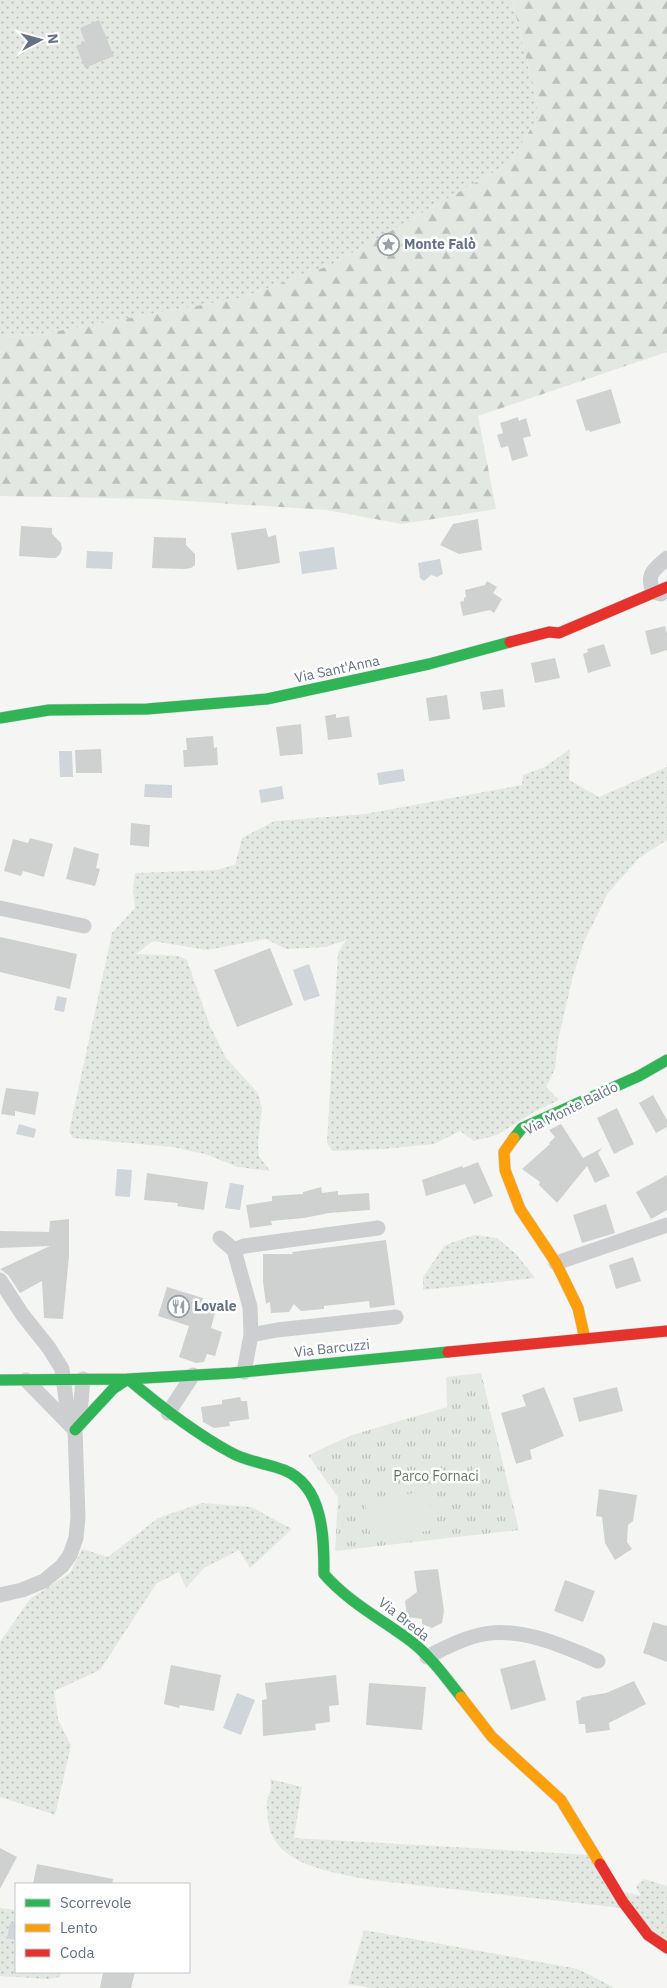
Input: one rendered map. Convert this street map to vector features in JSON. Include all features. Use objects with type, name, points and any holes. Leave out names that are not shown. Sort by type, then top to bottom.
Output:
[{"type":"street","points":[[662,592],[648,581],[651,573],[667,558]]},
{"type":"street","name":"Via Sant'Anna","points":[[0,718],[49,710],[147,709],[267,699],[429,664],[549,632],[559,633],[662,592]]},
{"type":"street","points":[[0,908],[84,926]]},
{"type":"street","name":"Via Monte Baldo","points":[[585,1339],[578,1308],[556,1264],[520,1209],[505,1170],[504,1152],[522,1128],[639,1076],[667,1060]]},
{"type":"street","points":[[556,1264],[667,1225]]},
{"type":"street","points":[[234,1250],[244,1246],[378,1228]]},
{"type":"street","points":[[220,1238],[234,1250],[250,1307],[251,1334],[244,1372]]},
{"type":"street","points":[[0,1280],[22,1314],[58,1359],[62,1369],[68,1415],[74,1430],[78,1517],[76,1538],[70,1554],[62,1566],[44,1580],[22,1590],[0,1594]]},
{"type":"street","points":[[251,1334],[396,1318]]},
{"type":"street","name":"Via Barcuzzi","points":[[0,1380],[128,1380],[193,1376],[667,1331]]},
{"type":"street","points":[[168,1414],[193,1376]]},
{"type":"street","points":[[74,1430],[80,1414],[83,1379]]},
{"type":"street","points":[[26,1380],[74,1430]]},
{"type":"street","points":[[74,1430],[113,1390],[128,1380]]},
{"type":"street","name":"Via Breda","points":[[128,1380],[168,1414],[234,1455],[296,1476],[310,1493],[320,1515],[324,1547],[324,1574],[336,1588],[414,1644],[446,1678],[492,1737],[561,1800],[623,1902],[648,1935],[667,1948]]},
{"type":"street","points":[[427,1657],[463,1640],[484,1634],[499,1633],[538,1638],[598,1661]]},
{"type":"green space","points":[[0,0],[511,0],[539,115],[510,163],[331,265],[240,298],[36,335],[0,337]]},
{"type":"green space","points":[[511,0],[667,0],[667,352],[478,416],[496,509],[402,524],[327,510],[155,499],[0,496],[0,337],[36,335],[240,298],[331,265],[510,163],[539,115]]},
{"type":"green space","points":[[570,749],[569,780],[599,797],[667,767],[667,840],[639,858],[608,893],[584,942],[573,976],[558,1040],[555,1069],[546,1087],[559,1100],[532,1113],[497,1135],[474,1141],[460,1131],[434,1144],[332,1151],[327,1143],[338,953],[346,940],[326,947],[286,949],[266,939],[207,950],[153,941],[136,954],[179,956],[187,960],[210,1026],[226,1058],[258,1093],[262,1108],[258,1142],[259,1156],[270,1171],[238,1167],[205,1154],[173,1147],[73,1138],[69,1132],[112,933],[135,908],[133,890],[135,873],[216,870],[235,865],[242,838],[275,821],[365,814],[522,785],[523,775],[545,767]]},
{"type":"green space","points":[[475,1235],[497,1238],[516,1254],[535,1278],[423,1290],[423,1277],[445,1245]]},
{"type":"green space","name":"Parco Fornaci","points":[[481,1373],[519,1530],[335,1551],[338,1497],[308,1455],[352,1435],[447,1407],[446,1377]]},
{"type":"green space","points":[[428,1491],[434,1530],[371,1539],[365,1501]]},
{"type":"green space","points":[[202,1503],[251,1507],[292,1529],[250,1568],[239,1550],[204,1568],[186,1588],[179,1572],[156,1584],[100,1670],[54,1691],[58,1719],[71,1746],[55,1815],[0,1797],[0,1642],[30,1599],[70,1573],[82,1549],[108,1557],[158,1518]]},
{"type":"green space","points":[[270,1779],[302,1787],[294,1838],[591,1855],[622,1908],[371,1880],[330,1872],[301,1862],[279,1846],[272,1835],[267,1805],[271,1787]]},
{"type":"green space","points":[[644,1879],[667,1886],[667,1949],[618,1890],[641,1896],[636,1886]]},
{"type":"green space","points":[[0,1908],[15,1910],[15,1973],[61,1973],[60,1977],[48,1979],[0,1976]]},
{"type":"green space","points":[[364,1930],[578,1969],[615,1988],[372,1988],[348,1984]]},
{"type":"shaded area","points":[[334,547],[337,569],[302,574],[299,552]]},
{"type":"shaded area","points":[[87,551],[113,552],[112,569],[86,568]]},
{"type":"shaded area","points":[[440,559],[443,574],[437,577],[431,575],[424,581],[420,578],[418,563]]},
{"type":"shaded area","points":[[59,751],[72,751],[73,777],[60,777]]},
{"type":"shaded area","points":[[403,769],[405,781],[379,785],[377,773]]},
{"type":"shaded area","points":[[145,784],[172,785],[172,798],[144,797]]},
{"type":"shaded area","points":[[282,786],[284,799],[261,803],[259,790]]},
{"type":"shaded area","points":[[309,964],[320,996],[304,1001],[293,970]]},
{"type":"shaded area","points":[[57,996],[67,998],[64,1012],[54,1010]]},
{"type":"shaded area","points":[[19,1124],[36,1129],[34,1138],[16,1134]]},
{"type":"shaded area","points":[[117,1169],[132,1170],[130,1197],[115,1196]]},
{"type":"shaded area","points":[[230,1183],[244,1185],[240,1210],[225,1208]]},
{"type":"shaded area","points":[[237,1693],[255,1700],[241,1735],[223,1728]]},
{"type":"shaded area","points":[[10,1923],[15,1924],[15,1940],[7,1938]]},
{"type":"building","points":[[99,20],[114,56],[85,68],[76,46],[85,42],[80,28]]},
{"type":"building","points":[[611,389],[621,423],[590,432],[589,430],[586,431],[576,400]]},
{"type":"building","points":[[518,417],[519,421],[526,418],[531,436],[523,438],[528,456],[512,461],[508,446],[501,448],[497,435],[503,433],[500,423]]},
{"type":"building","points":[[478,519],[482,550],[459,554],[440,545],[453,524]]},
{"type":"building","points":[[21,526],[52,528],[52,534],[61,543],[62,549],[60,554],[56,558],[19,556]]},
{"type":"building","points":[[266,528],[268,537],[276,535],[280,563],[237,570],[231,533]]},
{"type":"building","points":[[154,537],[186,538],[186,545],[195,554],[195,565],[185,569],[152,568]]},
{"type":"building","points":[[487,581],[497,587],[493,593],[502,599],[494,613],[490,610],[463,616],[460,602],[464,601],[466,597],[465,590],[485,585]]},
{"type":"building","points":[[665,626],[667,650],[651,655],[645,631]]},
{"type":"building","points":[[604,644],[611,666],[588,673],[583,654],[588,652],[587,649]]},
{"type":"building","points":[[555,658],[560,678],[535,683],[531,663]]},
{"type":"building","points":[[503,689],[505,707],[483,710],[480,692]]},
{"type":"building","points":[[447,695],[450,719],[429,721],[426,698]]},
{"type":"building","points":[[336,714],[336,718],[349,716],[352,737],[328,740],[325,716]]},
{"type":"building","points":[[301,724],[303,754],[280,756],[276,727]]},
{"type":"building","points":[[213,736],[214,748],[217,747],[218,765],[184,767],[183,750],[187,750],[186,738]]},
{"type":"building","points":[[101,749],[102,773],[76,773],[75,750]]},
{"type":"building","points":[[131,823],[150,825],[149,847],[130,845]]},
{"type":"building","points":[[30,838],[53,844],[44,877],[23,871],[21,876],[4,871],[13,839],[28,843]]},
{"type":"building","points":[[74,847],[99,854],[96,868],[100,869],[95,886],[66,879]]},
{"type":"building","points":[[0,937],[77,954],[70,989],[0,972]]},
{"type":"building","points":[[270,948],[293,1005],[237,1027],[214,970]]},
{"type":"building","points":[[6,1088],[39,1092],[35,1115],[15,1111],[15,1116],[1,1114]]},
{"type":"building","points":[[653,1095],[667,1120],[667,1127],[656,1133],[639,1103]]},
{"type":"building","points":[[617,1108],[634,1144],[614,1154],[597,1118]]},
{"type":"building","points":[[561,1124],[583,1158],[602,1148],[598,1153],[610,1176],[595,1183],[587,1166],[557,1203],[539,1185],[540,1182],[522,1169],[550,1144],[555,1137],[549,1130]]},
{"type":"building","points":[[478,1162],[493,1196],[474,1204],[465,1184],[426,1196],[422,1180]]},
{"type":"building","points":[[147,1173],[208,1182],[204,1210],[177,1206],[178,1203],[144,1200]]},
{"type":"building","points":[[667,1175],[667,1210],[651,1219],[636,1192]]},
{"type":"building","points":[[321,1187],[322,1193],[338,1191],[338,1195],[369,1193],[370,1210],[329,1213],[304,1218],[271,1221],[272,1225],[250,1228],[246,1205],[272,1201],[272,1196],[303,1194],[303,1192]]},
{"type":"building","points":[[606,1204],[615,1233],[582,1243],[573,1215]]},
{"type":"building","points":[[69,1219],[69,1256],[63,1319],[44,1318],[42,1281],[20,1293],[8,1275],[0,1269],[50,1246],[0,1248],[0,1231],[49,1232],[50,1221]]},
{"type":"building","points":[[386,1240],[395,1305],[370,1308],[369,1301],[324,1306],[324,1309],[301,1311],[294,1304],[289,1312],[271,1313],[270,1302],[266,1304],[263,1282],[263,1254],[293,1254],[292,1252]]},
{"type":"building","points":[[633,1257],[641,1281],[616,1289],[609,1265]]},
{"type":"building","points":[[167,1287],[203,1298],[199,1309],[215,1313],[211,1328],[222,1332],[215,1356],[207,1354],[204,1362],[196,1363],[179,1357],[189,1326],[158,1316]]},
{"type":"building","points":[[544,1387],[564,1436],[530,1450],[532,1459],[516,1464],[501,1413],[526,1406],[522,1395]]},
{"type":"building","points":[[617,1387],[623,1411],[579,1422],[573,1398]]},
{"type":"building","points":[[240,1397],[241,1401],[247,1401],[249,1419],[229,1422],[230,1426],[214,1428],[203,1422],[201,1407],[222,1404],[222,1400]]},
{"type":"building","points":[[599,1489],[637,1495],[633,1521],[628,1525],[627,1542],[632,1549],[615,1560],[605,1543],[602,1517],[596,1516]]},
{"type":"building","points":[[438,1569],[444,1611],[442,1623],[432,1628],[422,1624],[422,1619],[407,1617],[405,1601],[417,1592],[414,1571]]},
{"type":"building","points":[[565,1580],[595,1591],[583,1622],[554,1611]]},
{"type":"building","points":[[653,1622],[667,1626],[667,1662],[643,1653]]},
{"type":"building","points":[[535,1660],[546,1700],[511,1710],[500,1669]]},
{"type":"building","points":[[171,1665],[221,1675],[214,1711],[180,1705],[179,1708],[164,1704]]},
{"type":"building","points":[[336,1675],[339,1705],[329,1706],[330,1722],[315,1724],[316,1730],[263,1736],[262,1700],[267,1699],[265,1683]]},
{"type":"building","points":[[634,1681],[646,1704],[609,1723],[610,1730],[586,1733],[585,1724],[579,1724],[576,1701],[582,1697],[606,1693]]},
{"type":"building","points":[[369,1683],[426,1687],[422,1730],[366,1725]]},
{"type":"building","points":[[0,1848],[17,1857],[0,1889]]},
{"type":"building","points":[[37,1864],[113,1879],[112,1883],[33,1883]]},
{"type":"building","points":[[103,1973],[135,1973],[131,1988],[100,1988]]},
{"type":"traffic: fast","points":[[0,718],[49,710],[147,709],[267,699],[429,664],[510,642]]},
{"type":"traffic: fast","points":[[514,1138],[522,1128],[639,1076],[667,1060]]},
{"type":"traffic: fast","points":[[0,1380],[128,1379],[232,1373],[448,1352]]},
{"type":"traffic: fast","points":[[128,1379],[177,1418],[216,1444],[236,1455],[284,1470],[297,1478],[307,1488],[314,1500],[319,1515],[322,1529],[324,1574],[355,1602],[426,1654],[461,1697]]},
{"type":"traffic: fast","points":[[75,1430],[113,1389],[128,1379]]},
{"type":"traffic: slow","points":[[514,1138],[504,1152],[505,1170],[520,1209],[556,1263],[578,1308],[585,1339]]},
{"type":"traffic: slow","points":[[461,1697],[492,1737],[561,1800],[600,1864]]},
{"type":"traffic: jam","points":[[510,642],[549,632],[559,633],[667,587]]},
{"type":"traffic: jam","points":[[448,1352],[667,1331]]},
{"type":"traffic: jam","points":[[600,1864],[623,1902],[648,1935],[667,1948]]},
{"type":"place","name":"Monte Falò","points":[[388,244]]},
{"type":"place","name":"Lovale","points":[[178,1306]]}]
